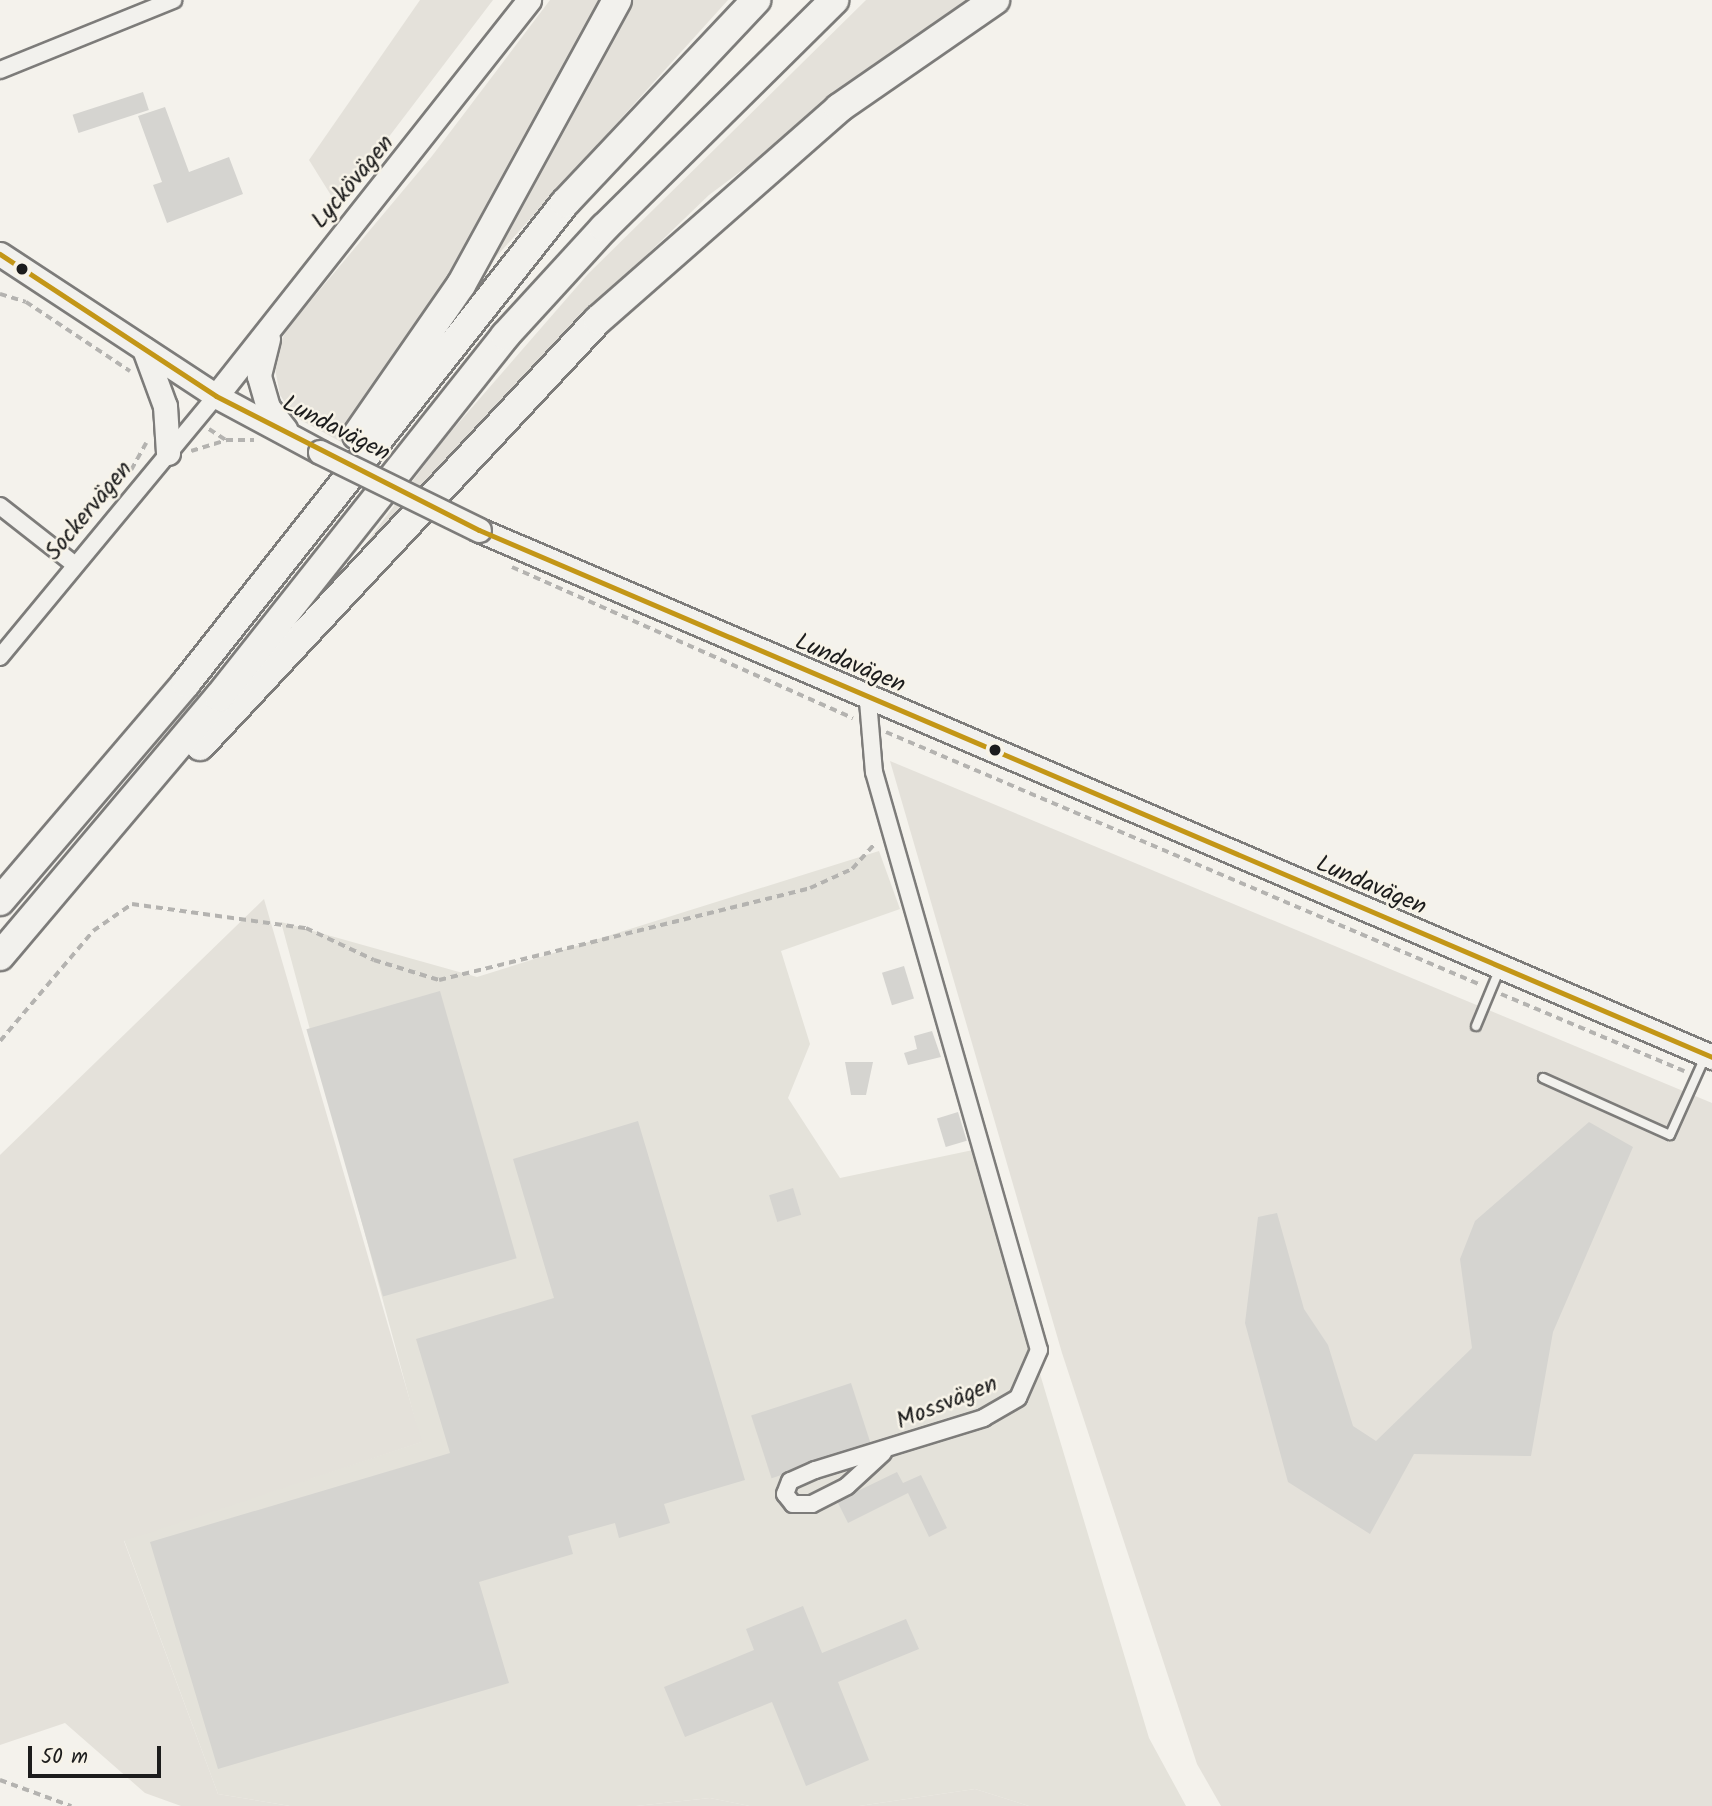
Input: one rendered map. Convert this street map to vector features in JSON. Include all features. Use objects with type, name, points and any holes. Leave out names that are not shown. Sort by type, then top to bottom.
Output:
[{"type":"highway","points":[[186,683],[461,285],[617,0]]},
{"type":"highway","points":[[0,901],[186,683],[556,213],[756,0]]},
{"type":"highway","points":[[0,956],[95,848],[505,336],[604,228],[834,0]]},
{"type":"highway","points":[[95,848],[231,714],[597,320],[839,108],[995,0]]},
{"type":"main road","name":"Lyckövägen","points":[[216,396],[529,0]]},
{"type":"main road","name":"Lundavägen","points":[[0,254],[216,396],[320,452],[479,530],[867,712],[1500,968],[1709,1056]]},
{"type":"main road","points":[[285,308],[259,376],[268,407],[295,439]]},
{"type":"main road","points":[[144,349],[165,406],[168,453]]},
{"type":"street","points":[[0,70],[173,0]]},
{"type":"street","name":"Sockervägen","points":[[0,657],[74,564],[216,396]]},
{"type":"street","points":[[0,506],[74,564]]},
{"type":"street","name":"Mossvägen","points":[[867,712],[885,810],[1039,1350],[1018,1398],[984,1418],[883,1453],[815,1470],[790,1481],[785,1494],[793,1504],[812,1504],[847,1486],[883,1453]]},
{"type":"lane","points":[[1476,1026],[1500,968]]},
{"type":"lane","points":[[1543,1078],[1670,1135],[1696,1076],[1709,1056]]},
{"type":"path","points":[[129,475],[148,438]]},
{"type":"path","points":[[500,558],[530,580],[867,712],[1440,968]]},
{"type":"path","points":[[0,1041],[93,931],[132,904],[306,928],[374,960],[439,980],[514,966],[835,879],[866,858],[885,810]]},
{"type":"path","points":[[1541,1010],[1696,1076]]},
{"type":"path","points":[[0,1780],[71,1806]]},
{"type":"shaded area","points":[[420,0],[493,0],[337,205],[309,160]]},
{"type":"shaded area","points":[[550,0],[601,0],[455,276],[343,443],[295,417],[280,395],[273,358],[287,329],[432,156]]},
{"type":"shaded area","points":[[629,0],[728,0],[485,269]]},
{"type":"shaded area","points":[[866,0],[971,0],[709,195],[553,345],[318,607],[442,442],[588,274]]},
{"type":"shaded area","points":[[890,761],[1712,1103],[1712,1806],[1221,1806],[1197,1764],[1062,1353]]},
{"type":"shaded area","points":[[879,851],[900,909],[781,951],[810,1044],[788,1098],[840,1178],[973,1150],[1149,1738],[1186,1806],[1029,1806],[975,1789],[859,1806],[750,1806],[710,1798],[636,1806],[290,1806],[218,1794],[124,1540],[421,1442],[281,922],[477,977]]},
{"type":"shaded area","points":[[264,899],[422,1442],[124,1541],[218,1794],[290,1806],[181,1806],[145,1793],[65,1723],[0,1745],[0,1155]]},
{"type":"shaded area","points":[[975,1789],[1029,1806],[859,1806]]},
{"type":"shaded area","points":[[710,1798],[750,1806],[636,1806]]},
{"type":"building","points":[[143,92],[149,110],[78,133],[73,115]]},
{"type":"building","points":[[165,107],[189,172],[229,157],[243,194],[167,223],[153,185],[162,182],[138,116]]},
{"type":"building","points":[[904,966],[914,999],[892,1005],[882,973]]},
{"type":"building","points":[[440,991],[517,1258],[383,1297],[306,1029]]},
{"type":"building","points":[[932,1031],[941,1057],[908,1065],[904,1053],[917,1049],[914,1036]]},
{"type":"building","points":[[845,1062],[873,1062],[866,1095],[851,1095]]},
{"type":"building","points":[[958,1112],[967,1141],[946,1147],[937,1118]]},
{"type":"building","points":[[638,1121],[745,1480],[664,1504],[670,1523],[619,1538],[615,1523],[568,1536],[573,1554],[479,1582],[509,1683],[218,1769],[150,1542],[450,1453],[416,1339],[554,1298],[513,1159]]},
{"type":"building","points":[[1589,1122],[1633,1147],[1553,1332],[1531,1456],[1414,1454],[1370,1534],[1288,1482],[1245,1323],[1258,1217],[1277,1213],[1304,1309],[1328,1345],[1353,1426],[1376,1441],[1472,1348],[1460,1259],[1475,1221]]},
{"type":"building","points":[[793,1188],[801,1215],[777,1222],[769,1195]]},
{"type":"building","points":[[851,1383],[871,1446],[772,1478],[751,1415]]},
{"type":"building","points":[[897,1472],[903,1483],[921,1475],[947,1528],[929,1537],[908,1493],[848,1523],[837,1501]]},
{"type":"building","points":[[803,1606],[822,1653],[906,1619],[919,1649],[838,1682],[869,1760],[806,1786],[772,1702],[685,1737],[664,1687],[754,1650],[746,1629]]},
{"type":"transit line","points":[[0,254],[216,396],[479,530],[1712,1057]]}]
